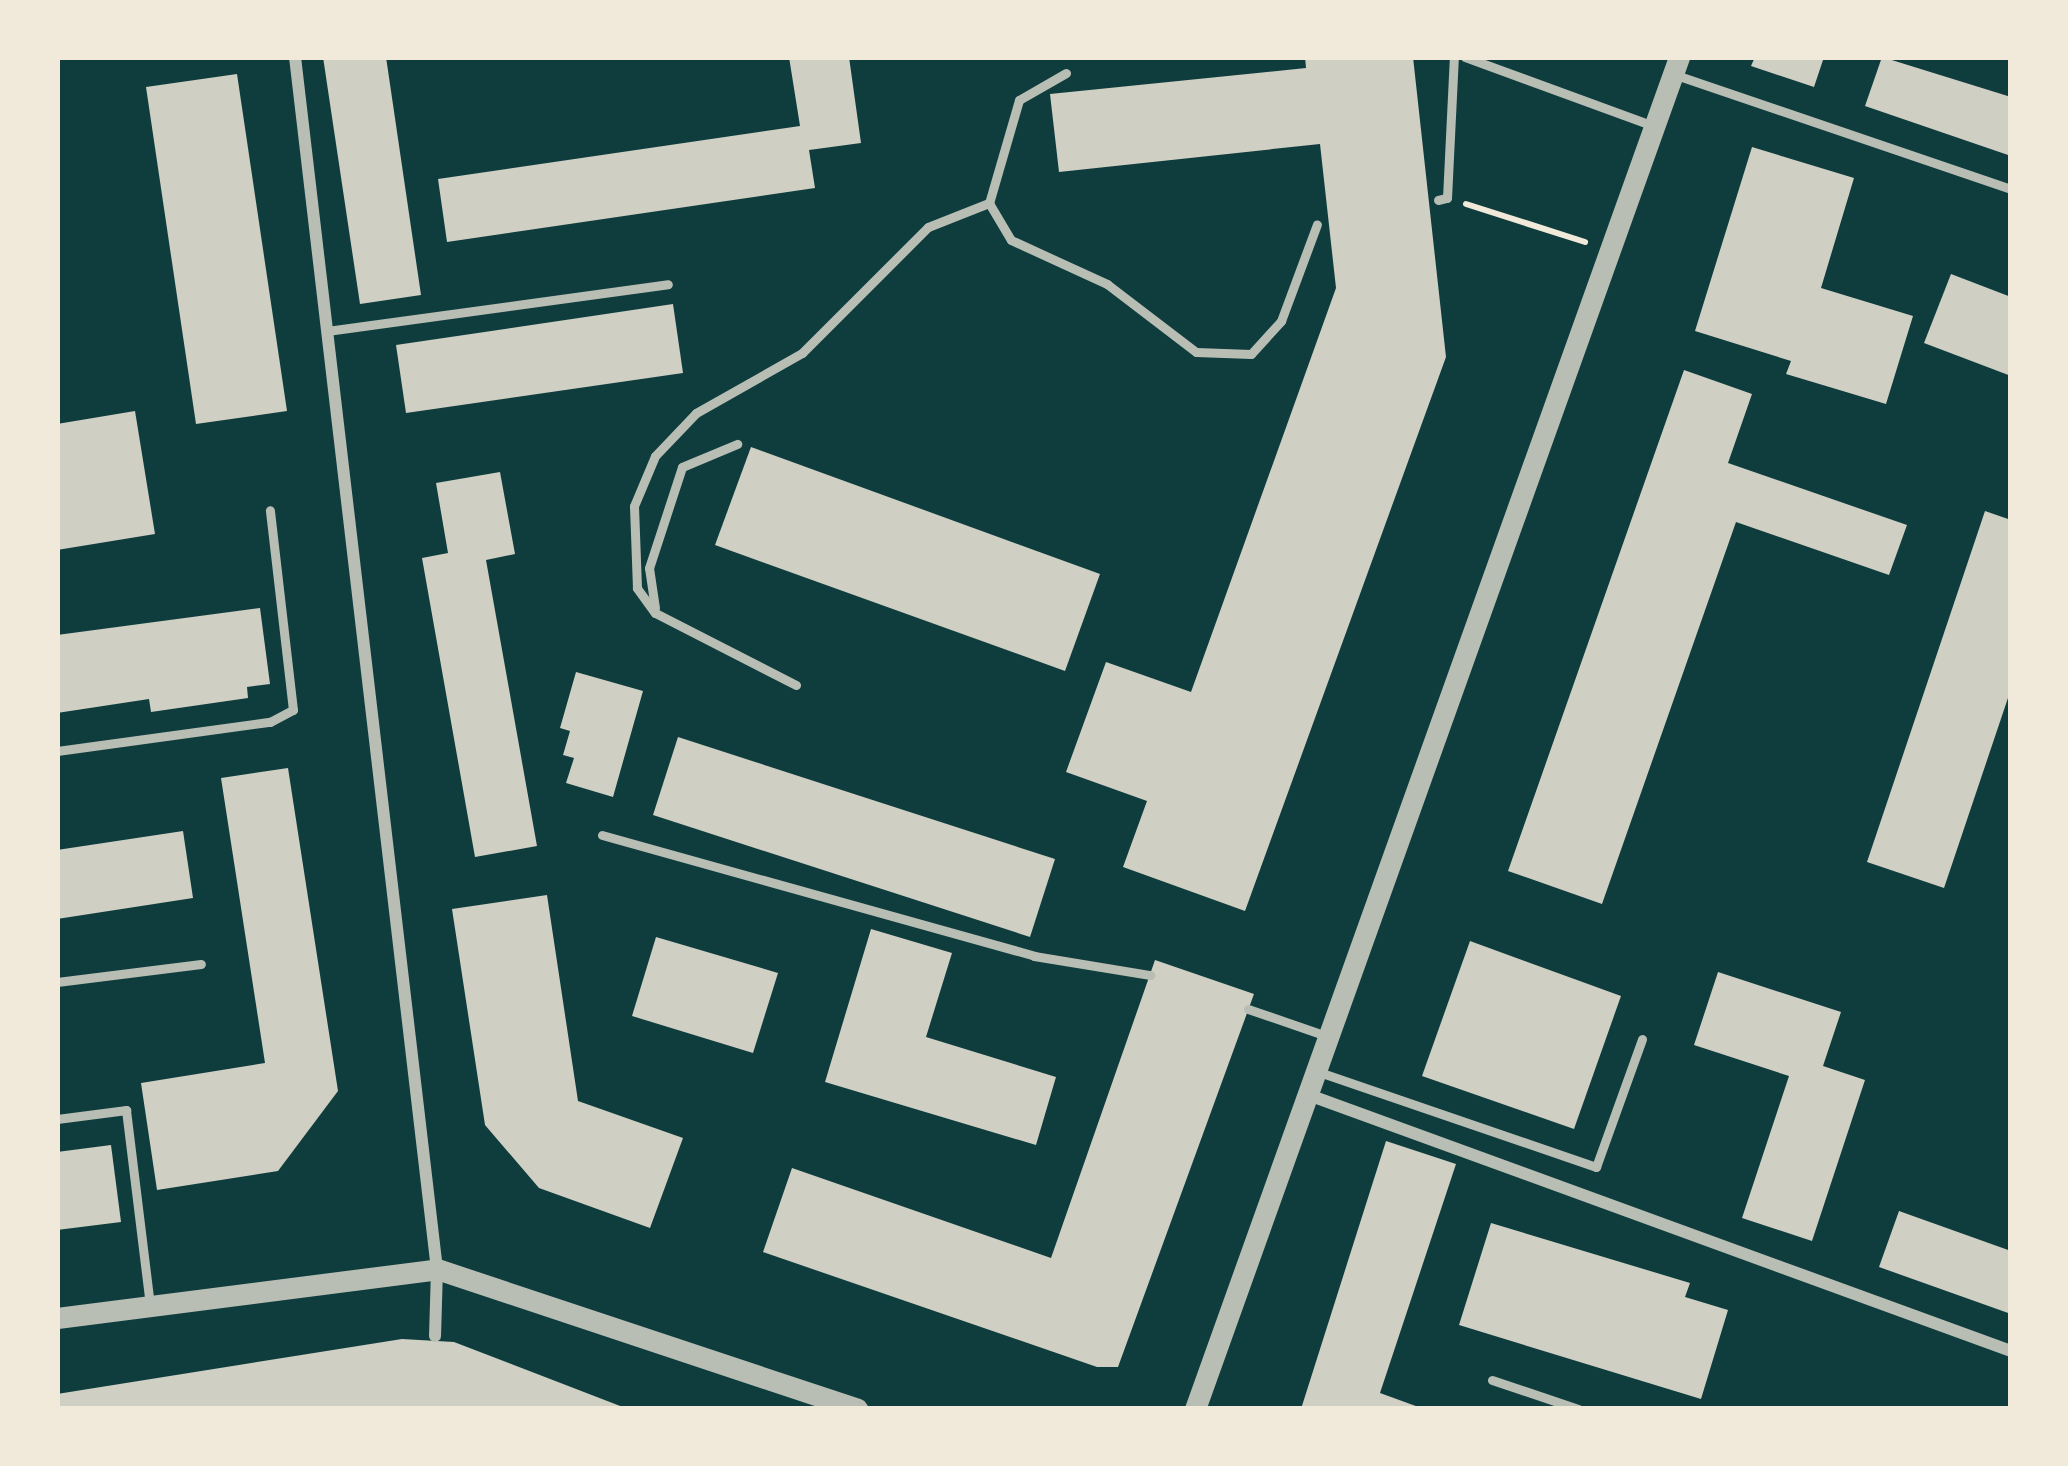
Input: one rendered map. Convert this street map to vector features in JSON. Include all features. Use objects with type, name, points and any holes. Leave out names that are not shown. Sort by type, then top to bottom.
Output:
[{"type":"street","points":[[296,57],[437,1269],[435,1336]]},
{"type":"street","points":[[1195,1409],[1324,1036],[1676,65]]},
{"type":"street","points":[[1306,1094],[2011,1351]]},
{"type":"street","points":[[57,1318],[437,1269],[856,1409]]},
{"type":"lane","points":[[1442,199],[1454,57]]},
{"type":"lane","points":[[1465,57],[1655,127]]},
{"type":"lane","points":[[1676,65],[2011,189]]},
{"type":"lane","points":[[1066,73],[1019,100],[989,203],[1011,240],[1107,284],[1196,352],[1251,354],[1281,321],[1317,224]]},
{"type":"lane","points":[[796,685],[656,613],[637,588],[634,506],[656,456],[696,413],[802,353],[928,227],[989,203]]},
{"type":"lane","points":[[327,331],[668,284]]},
{"type":"lane","points":[[656,613],[649,568],[682,466],[737,444]]},
{"type":"lane","points":[[57,751],[270,722],[292,710],[270,510]]},
{"type":"lane","points":[[602,835],[1034,956],[1150,975]]},
{"type":"lane","points":[[57,982],[201,964]]},
{"type":"lane","points":[[1248,1009],[1324,1036]]},
{"type":"lane","points":[[1314,1070],[1596,1167],[1642,1040]]},
{"type":"lane","points":[[57,1119],[126,1110],[150,1306]]},
{"type":"lane","points":[[1492,1380],[1578,1409]]},
{"type":"path","points":[[1442,199],[1611,250]]},
{"type":"building","points":[[323,57],[386,57],[421,295],[360,304]]},
{"type":"building","points":[[789,57],[849,57],[861,143],[809,150],[815,188],[447,242],[438,179],[800,126]]},
{"type":"building","points":[[1305,57],[1413,57],[1446,357],[1245,911],[1123,867],[1147,801],[1066,772],[1106,662],[1191,692],[1336,288],[1320,144],[1059,172],[1050,94],[1306,68]]},
{"type":"building","points":[[1755,57],[1824,57],[1814,87],[1751,66]]},
{"type":"building","points":[[1882,57],[2011,97],[2011,156],[1865,106]]},
{"type":"building","points":[[237,74],[287,411],[196,424],[146,87]]},
{"type":"building","points":[[1752,147],[1854,178],[1821,288],[1913,316],[1886,404],[1786,374],[1791,361],[1695,331]]},
{"type":"building","points":[[1951,274],[2011,297],[2011,376],[1924,343]]},
{"type":"building","points":[[673,304],[683,373],[406,413],[396,345]]},
{"type":"building","points":[[1684,370],[1752,394],[1728,463],[1907,525],[1889,575],[1736,522],[1602,904],[1508,871]]},
{"type":"building","points":[[135,411],[155,534],[57,550],[57,424]]},
{"type":"building","points":[[751,447],[1100,574],[1065,671],[715,545]]},
{"type":"building","points":[[500,472],[515,554],[486,560],[537,846],[475,857],[422,558],[448,553],[436,483]]},
{"type":"building","points":[[1985,511],[2011,520],[2011,689],[1944,888],[1867,862]]},
{"type":"building","points":[[260,608],[270,684],[247,687],[248,698],[151,712],[149,699],[57,713],[57,635]]},
{"type":"building","points":[[576,672],[643,691],[613,797],[566,783],[574,758],[563,755],[570,731],[560,728]]},
{"type":"building","points":[[678,737],[1055,859],[1030,937],[653,815]]},
{"type":"building","points":[[288,768],[338,1091],[278,1171],[157,1190],[141,1083],[265,1063],[221,778]]},
{"type":"building","points":[[183,831],[193,898],[57,919],[57,850]]},
{"type":"building","points":[[547,895],[578,1101],[683,1138],[650,1228],[539,1188],[485,1125],[452,909]]},
{"type":"building","points":[[871,929],[952,953],[926,1037],[1056,1077],[1036,1145],[825,1082]]},
{"type":"building","points":[[656,937],[778,973],[753,1053],[632,1016]]},
{"type":"building","points":[[1470,941],[1621,996],[1574,1129],[1422,1076]]},
{"type":"building","points":[[1155,960],[1254,994],[1118,1367],[1097,1367],[763,1252],[792,1168],[1051,1258]]},
{"type":"building","points":[[1718,972],[1841,1012],[1823,1066],[1865,1080],[1812,1241],[1742,1218],[1789,1076],[1694,1045]]},
{"type":"building","points":[[1386,1141],[1456,1164],[1380,1393],[1424,1409],[1301,1409]]},
{"type":"building","points":[[111,1145],[121,1222],[57,1230],[57,1152]]},
{"type":"building","points":[[1899,1211],[2011,1251],[2011,1314],[1879,1267]]},
{"type":"building","points":[[1491,1223],[1690,1283],[1685,1297],[1728,1310],[1701,1399],[1459,1325]]},
{"type":"building","points":[[402,1339],[454,1342],[628,1409],[57,1409],[57,1394]]}]
